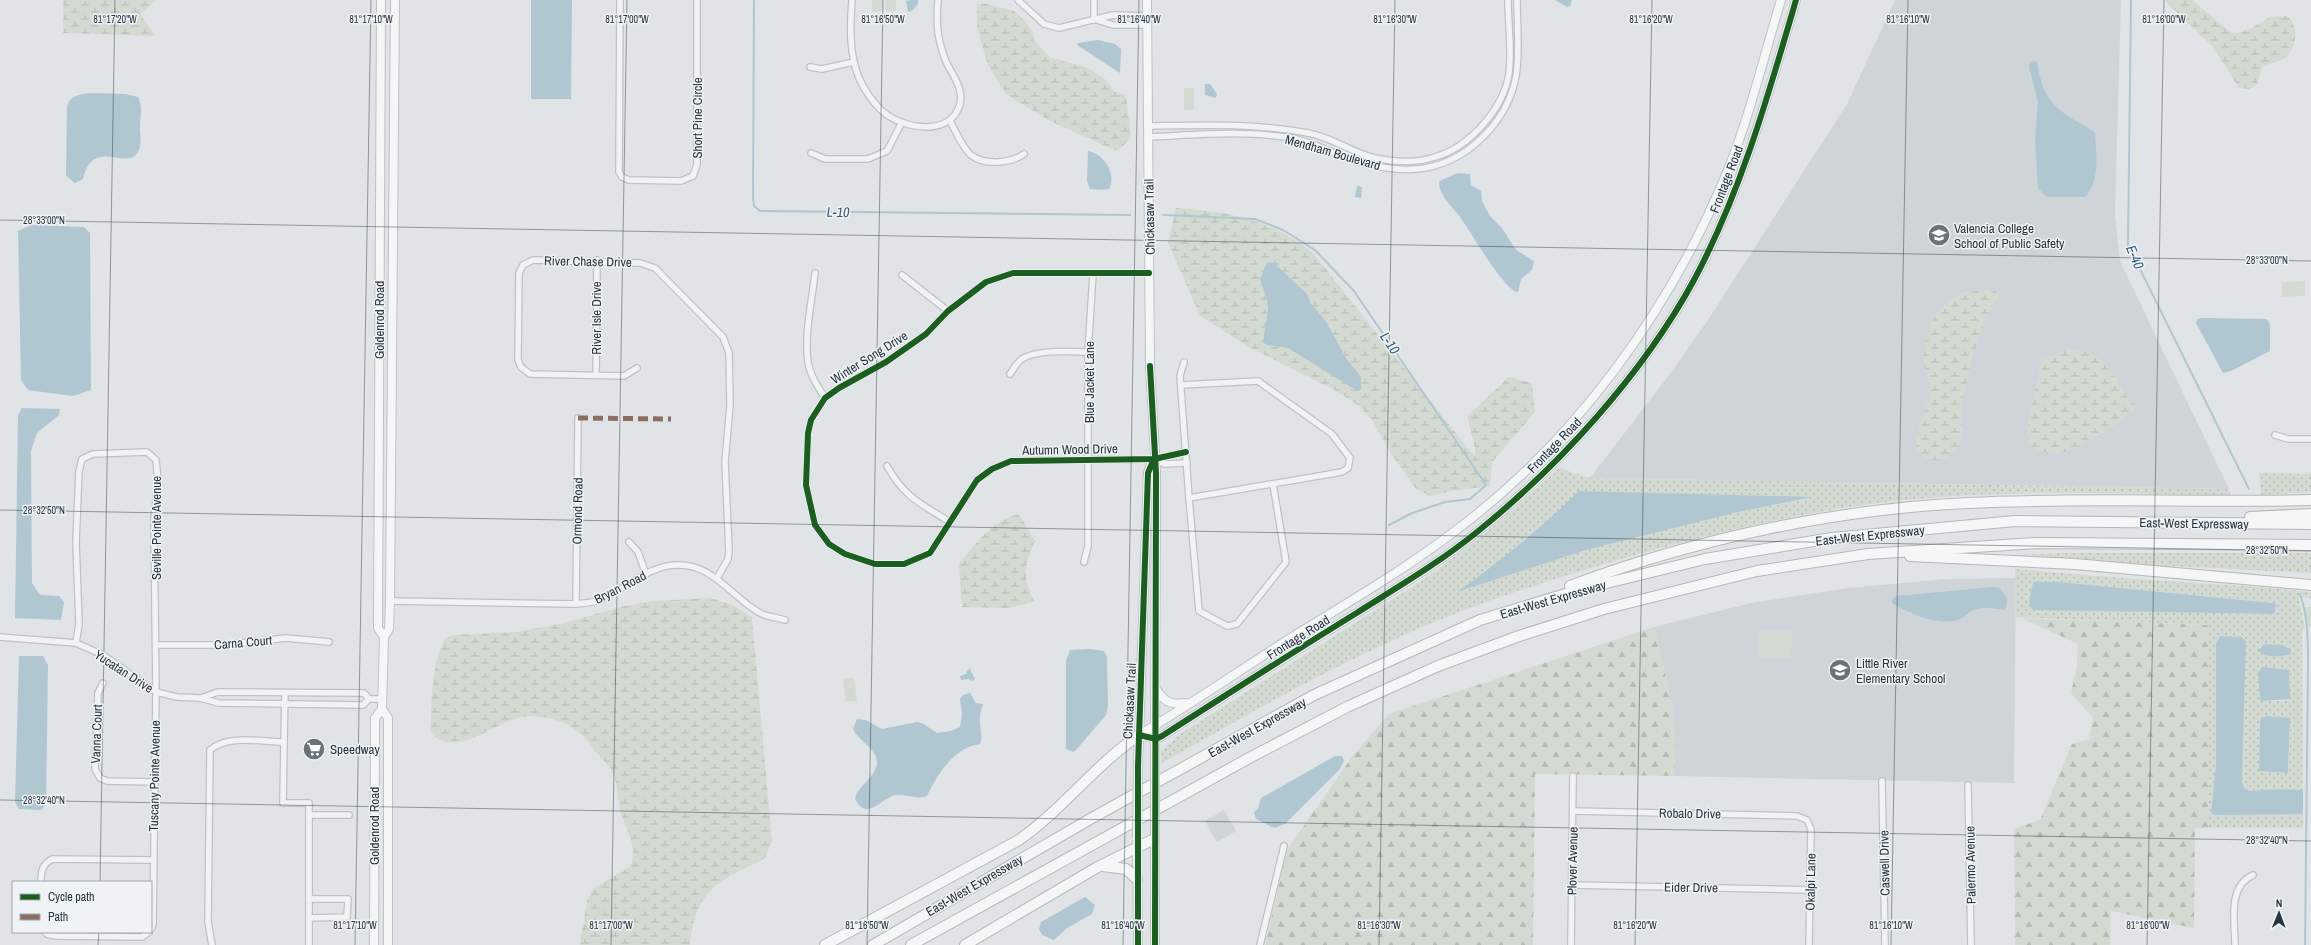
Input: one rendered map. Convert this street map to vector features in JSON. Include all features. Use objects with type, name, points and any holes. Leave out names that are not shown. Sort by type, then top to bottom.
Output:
[{"type":"highway","points":[[1480,620],[1601,575],[1692,548],[1826,518],[1967,503],[2311,500]]},
{"type":"highway","points":[[2144,523],[2311,514]]},
{"type":"highway","name":"East-West Expressway","points":[[873,944],[910,921],[1092,818],[1314,695],[1480,620],[1582,589],[1705,559],[1832,538],[2015,521],[2311,524]]},
{"type":"highway","name":"East-West Expressway","points":[[911,945],[1251,757],[1347,707],[1438,666],[1519,636],[1604,609],[1757,571],[1868,554],[2036,543],[2311,545]]},
{"type":"highway","points":[[1868,554],[2075,564],[2311,585]]},
{"type":"highway","points":[[2219,576],[2311,580]]},
{"type":"highway","points":[[824,945],[1019,840],[1040,825],[1105,761],[1138,735]]},
{"type":"highway","points":[[965,945],[1137,842],[1154,839]]},
{"type":"highway","points":[[1099,866],[1120,866],[1132,873],[1137,879]]},
{"type":"street","name":"Goldenrod Road","points":[[381,0],[378,628],[384,637]]},
{"type":"street","name":"Goldenrod Road","points":[[374,945],[375,718],[382,709],[384,637],[389,630],[390,601],[394,0]]},
{"type":"street","name":"Short Pine Circle","points":[[620,0],[619,172],[622,177],[629,180],[681,181],[693,176],[697,165],[698,0]]},
{"type":"street","points":[[852,0],[851,41],[854,62],[869,95],[882,111],[901,124],[936,127],[950,121],[960,104],[959,84],[945,60],[935,25],[938,0]]},
{"type":"street","points":[[1018,0],[1039,20],[1054,28],[1064,28],[1112,15],[1147,16]]},
{"type":"street","points":[[1094,0],[1094,20]]},
{"type":"street","name":"Chickasaw Trail","points":[[1147,0],[1149,273],[1154,459],[1156,473],[1156,739],[1154,839],[1155,945]]},
{"type":"street","name":"Mendham Boulevard","points":[[1148,126],[1226,123],[1250,125],[1314,134],[1375,158],[1414,161],[1435,157],[1456,147],[1473,134],[1494,114],[1502,99],[1510,68],[1508,0]]},
{"type":"street","name":"Mendham Boulevard","points":[[1148,137],[1226,134],[1280,137],[1314,144],[1363,164],[1380,167],[1415,169],[1442,163],[1475,144],[1496,122],[1506,104],[1516,75],[1517,0]]},
{"type":"street","name":"Frontage Road","points":[[1138,735],[1400,570],[1455,531],[1498,496],[1551,446],[1593,400],[1635,342],[1678,272],[1698,234],[1728,170],[1781,0]]},
{"type":"street","name":"Frontage Road","points":[[1156,739],[1408,580],[1476,533],[1546,470],[1622,387],[1656,339],[1693,281],[1733,197],[1766,102],[1796,0]]},
{"type":"street","points":[[1094,20],[1113,25],[1147,25]]},
{"type":"street","points":[[380,48],[388,53],[394,66]]},
{"type":"street","points":[[810,67],[822,69],[854,62]]},
{"type":"street","points":[[950,121],[970,155],[980,160],[1015,160],[1024,154]]},
{"type":"street","points":[[811,153],[825,159],[868,159],[887,151],[901,124]]},
{"type":"street","name":"River Chase Drive","points":[[637,368],[624,376],[530,374],[521,367],[518,360],[519,273],[523,265],[533,260],[640,262],[655,268],[722,337],[730,352],[730,405],[725,462],[729,551],[728,559],[717,578]]},
{"type":"street","name":"River Isle Drive","points":[[596,375],[597,260]]},
{"type":"street","points":[[380,265],[389,282],[392,283]]},
{"type":"street","points":[[815,273],[808,340],[808,363],[815,382],[825,398]]},
{"type":"street","name":"Winter Song Drive","points":[[845,554],[829,544],[815,525],[806,485],[808,433],[811,420],[825,398],[839,388],[886,362],[926,334],[948,311],[986,282],[1013,273],[1149,273]]},
{"type":"street","name":"Blue Jacket Lane","points":[[1084,562],[1088,546],[1088,352],[1093,274]]},
{"type":"street","points":[[902,275],[948,311]]},
{"type":"street","points":[[380,284],[392,299]]},
{"type":"street","points":[[1010,374],[1021,359],[1033,355],[1051,352],[1088,352]]},
{"type":"street","points":[[1184,362],[1180,370],[1189,498],[1199,611],[1206,617],[1230,626],[1240,620],[1286,562],[1273,484]]},
{"type":"street","points":[[1181,385],[1258,381],[1332,434],[1350,458],[1350,466],[1342,472],[1189,498]]},
{"type":"street","name":"Ormond Road","points":[[576,604],[578,418]]},
{"type":"street","points":[[2275,435],[2288,439],[2311,439]]},
{"type":"street","points":[[379,444],[391,457]]},
{"type":"street","name":"Seville Pointe Avenue","points":[[76,643],[79,624],[76,542],[79,471],[82,459],[92,454],[147,452],[156,460],[158,482],[154,519],[156,692]]},
{"type":"street","points":[[1154,459],[1186,452]]},
{"type":"street","points":[[1154,459],[1164,464],[1186,463]]},
{"type":"street","name":"Chickasaw Trail","points":[[1138,945],[1138,735],[1148,473],[1154,459]]},
{"type":"street","name":"Autumn Wood Drive","points":[[845,554],[875,564],[904,564],[930,553],[977,480],[992,469],[1011,461],[1154,459]]},
{"type":"street","points":[[379,463],[391,476]]},
{"type":"street","points":[[887,466],[898,484],[912,498],[950,522]]},
{"type":"street","points":[[628,542],[638,552],[646,574]]},
{"type":"street","name":"Bryan Road","points":[[390,601],[576,604],[602,599],[661,567],[677,565],[700,569],[717,578],[756,610],[767,616],[786,620]]},
{"type":"street","points":[[378,582],[381,583],[384,588],[383,613],[389,621]]},
{"type":"street","name":"Yucatan Drive","points":[[0,636],[76,643],[103,655],[156,692],[177,697],[200,698],[219,703],[363,705],[369,699],[383,699]]},
{"type":"street","name":"Carna Court","points":[[156,645],[223,645],[286,638],[329,642]]},
{"type":"street","name":"Vanna Court","points":[[102,684],[98,693],[95,769],[100,778],[108,781],[154,782]]},
{"type":"street","points":[[1156,688],[1166,702],[1178,705],[1188,703]]},
{"type":"street","name":"Tuscany Pointe Avenue","points":[[152,926],[156,692]]},
{"type":"street","name":"Yucatan Drive","points":[[200,698],[218,692],[364,693],[369,699]]},
{"type":"street","points":[[285,693],[283,803],[309,803],[309,945]]},
{"type":"street","name":"Goldenrod Road","points":[[382,709],[388,718],[388,945]]},
{"type":"street","points":[[1138,735],[1156,739]]},
{"type":"street","points":[[212,945],[208,922],[210,750],[217,743],[230,740],[284,742]]},
{"type":"street","name":"Plover Avenue","points":[[1571,945],[1573,776]]},
{"type":"street","name":"Caswell Drive","points":[[1882,781],[1885,945]]},
{"type":"street","name":"Palermo Avenue","points":[[1968,784],[1971,945]]},
{"type":"street","name":"Robalo Drive","points":[[1573,811],[1797,816],[1807,820]]},
{"type":"street","points":[[309,815],[349,815]]},
{"type":"street","name":"Okalpi Lane","points":[[1807,820],[1811,829],[1809,945]]},
{"type":"street","points":[[1260,945],[1284,846]]},
{"type":"street","points":[[41,881],[41,871],[46,863],[52,859],[153,860]]},
{"type":"street","points":[[2235,945],[2236,893],[2244,881],[2253,875]]},
{"type":"street","name":"Eider Drive","points":[[1572,885],[1810,890]]},
{"type":"street","points":[[309,899],[348,899],[347,917],[309,918]]},
{"type":"street","points":[[46,933],[56,936],[142,937],[148,933]]},
{"type":"shaded area","name":"Valencia College School of Public Safety","points":[[1895,0],[2121,0],[2115,215],[2120,261],[2229,489],[1590,478],[1669,375],[1708,320],[1847,104]]},
{"type":"shaded area","name":"Little River Elementary School","points":[[2016,578],[2014,783],[1675,776],[1674,713],[1654,627],[1751,603],[1848,588],[1946,579]]},
{"type":"shaded area","points":[[1224,810],[1236,831],[1217,842],[1205,821]]},
{"type":"green space","points":[[63,0],[157,0],[140,14],[156,36],[63,33]]},
{"type":"green space","points":[[872,0],[882,0],[882,11],[872,12]]},
{"type":"green space","points":[[886,0],[896,0],[896,11],[886,11]]},
{"type":"green space","points":[[2164,0],[2192,0],[2232,33],[2247,30],[2270,17],[2287,16],[2291,20],[2295,29],[2295,40],[2291,51],[2286,57],[2262,67],[2257,85],[2249,89],[2239,88],[2214,48]]},
{"type":"green space","points":[[983,3],[1014,11],[1025,21],[1033,32],[1034,40],[1049,57],[1088,68],[1105,79],[1115,92],[1126,95],[1131,138],[1117,151],[1050,121],[1006,94],[987,63],[977,26],[977,5]]},
{"type":"green space","points":[[1184,88],[1194,88],[1194,110],[1184,110]]},
{"type":"green space","points":[[1176,208],[1195,209],[1249,219],[1281,232],[1313,253],[1475,457],[1475,448],[1467,416],[1509,377],[1532,383],[1535,412],[1492,462],[1490,486],[1452,491],[1430,496],[1416,489],[1388,449],[1372,420],[1359,406],[1338,392],[1247,346],[1200,316],[1168,242]]},
{"type":"green space","points":[[2305,281],[2305,296],[2282,297],[2282,282]]},
{"type":"green space","points":[[1981,290],[1996,291],[1999,295],[1983,326],[1971,363],[1962,402],[1961,441],[1955,451],[1949,456],[1939,460],[1930,459],[1922,456],[1918,452],[1916,444],[1916,438],[1929,398],[1929,386],[1924,357],[1927,334],[1931,323],[1944,305],[1953,298],[1964,293]]},
{"type":"green space","points":[[2065,350],[2079,350],[2093,355],[2108,366],[2127,398],[2136,406],[2132,412],[2114,426],[2090,440],[2062,453],[2049,453],[2041,451],[2030,445],[2028,436],[2029,416],[2043,360]]},
{"type":"green space","points":[[1559,468],[1590,478],[2229,489],[2230,495],[2026,493],[1985,494],[1904,500],[1789,518],[1676,544],[1574,573],[1519,591],[1464,610],[1411,632],[1356,657],[1272,701],[1162,763],[1161,751],[1180,734],[1426,578],[1487,532]],"holes":[[[1579,491],[1811,498],[1738,512],[1586,550],[1459,591],[1501,561],[1550,520]]]},
{"type":"green space","points":[[2259,473],[2311,474],[2311,492],[2261,495]]},
{"type":"green space","points":[[1019,514],[1035,541],[1027,565],[1026,579],[1035,602],[1007,608],[962,607],[959,564],[979,540],[992,528],[1000,522]]},
{"type":"green space","points":[[2064,553],[2311,553],[2311,573],[2069,561],[2011,555]]},
{"type":"green space","points":[[2015,569],[2311,592],[2311,598],[2299,597],[2305,629],[2302,629],[2303,812],[2302,790],[2279,789],[2250,791],[2244,788],[2242,782],[2246,641],[2242,637],[2220,636],[2216,644],[2216,765],[2211,813],[2214,815],[2303,814],[2303,828],[2208,828],[2208,625],[2016,617]],"holes":[[[2033,582],[2058,582],[2276,604],[2275,612],[2272,614],[2142,612],[2029,601]],[[2264,644],[2288,646],[2284,656],[2263,654],[2259,647]],[[2262,667],[2289,670],[2290,696],[2286,701],[2260,701],[2258,673]],[[2267,716],[2290,718],[2289,765],[2285,773],[2259,771],[2261,718]]]},
{"type":"green space","points":[[710,598],[731,604],[752,617],[772,841],[765,858],[722,881],[712,889],[704,899],[693,926],[690,945],[580,945],[587,900],[594,888],[631,866],[633,859],[629,834],[619,805],[615,778],[611,770],[577,730],[564,723],[543,717],[529,716],[517,718],[466,741],[454,743],[442,741],[431,733],[434,673],[440,649],[445,638],[454,635],[516,632],[564,623],[624,606],[654,601]]},
{"type":"green space","points":[[2305,607],[2311,607],[2311,627],[2307,627]]},
{"type":"green space","points":[[2021,618],[2208,625],[2208,828],[2195,828],[2194,928],[2111,911],[2110,945],[2015,945],[2014,829],[2040,820],[2072,744],[2089,739],[2093,718],[2071,693],[2077,665],[2078,644]]},
{"type":"green space","points":[[1654,627],[1674,713],[1675,776],[1535,774],[1533,945],[1265,945],[1287,850],[1354,754],[1389,714]]},
{"type":"green space","points":[[1758,630],[1792,631],[1791,658],[1758,657]]},
{"type":"green space","points":[[854,678],[857,701],[846,702],[843,679]]},
{"type":"water","points":[[531,0],[572,0],[571,99],[531,99]]},
{"type":"water","points":[[918,0],[918,4],[912,11],[908,12],[906,1]]},
{"type":"water","points":[[1555,0],[1572,0],[1570,6],[1567,7]]},
{"type":"water","points":[[1098,40],[1115,44],[1121,49],[1120,73],[1077,45],[1078,43]]},
{"type":"water","points":[[2030,62],[2037,62],[2044,89],[2055,106],[2095,132],[2095,176],[2093,184],[2084,197],[2047,197],[2038,188],[2035,139],[2038,102],[2029,67]]},
{"type":"water","points":[[1205,84],[1210,84],[1217,94],[1216,98],[1205,95]]},
{"type":"water","points":[[81,94],[126,94],[138,97],[141,108],[140,147],[138,152],[133,157],[126,159],[102,157],[94,159],[88,166],[83,179],[75,183],[66,176],[67,107],[71,99],[74,97]]},
{"type":"water","points":[[1088,151],[1099,156],[1108,166],[1111,177],[1109,189],[1090,189],[1087,181]]},
{"type":"water","points":[[1458,173],[1470,174],[1471,185],[1481,191],[1482,201],[1490,216],[1502,228],[1516,250],[1534,261],[1532,270],[1521,279],[1518,292],[1504,282],[1458,214],[1441,192],[1439,181]]},
{"type":"water","points":[[1357,186],[1362,187],[1361,198],[1355,197]]},
{"type":"water","points":[[31,225],[84,227],[90,233],[91,390],[73,396],[28,390],[21,380],[18,231]]},
{"type":"water","points":[[1273,262],[1307,294],[1311,304],[1325,320],[1346,358],[1361,377],[1361,390],[1356,390],[1288,348],[1267,345],[1263,342],[1268,310],[1267,300],[1260,279],[1267,263]]},
{"type":"water","points":[[2197,319],[2267,319],[2270,325],[2270,351],[2231,371],[2223,373],[2196,323]]},
{"type":"water","points":[[22,408],[60,409],[59,415],[37,433],[31,451],[32,583],[40,595],[59,596],[64,602],[61,620],[15,618],[18,415]]},
{"type":"water","points":[[1579,491],[1813,497],[1738,512],[1586,550],[1457,592],[1520,544]]},
{"type":"water","points":[[2033,582],[2058,582],[2276,604],[2275,612],[2272,614],[2037,610],[2032,609],[2029,602]]},
{"type":"water","points":[[1993,587],[2000,588],[2007,598],[2007,606],[2004,610],[1982,608],[1974,610],[1957,620],[1941,621],[1923,618],[1892,603],[1893,598],[1896,596]]},
{"type":"water","points":[[2220,636],[2242,637],[2246,641],[2242,782],[2244,788],[2250,791],[2279,789],[2303,790],[2303,814],[2214,815],[2211,813],[2216,765],[2216,644]]},
{"type":"water","points":[[2264,644],[2282,645],[2291,649],[2291,654],[2283,656],[2265,655],[2258,651]]},
{"type":"water","points":[[1090,649],[1104,651],[1107,657],[1108,706],[1106,715],[1073,752],[1066,749],[1066,661],[1070,650]]},
{"type":"water","points":[[19,656],[43,656],[48,665],[46,805],[41,810],[19,809],[15,802]]},
{"type":"water","points":[[2262,667],[2289,670],[2290,699],[2260,701],[2258,673]]},
{"type":"water","points":[[970,669],[975,679],[972,681],[968,679],[961,680],[960,676],[966,674],[967,670]]},
{"type":"water","points":[[970,693],[976,703],[983,704],[980,716],[980,744],[962,750],[954,756],[941,771],[927,796],[894,796],[886,799],[874,807],[866,809],[859,806],[855,799],[856,795],[873,774],[877,763],[874,752],[860,739],[853,729],[857,719],[866,720],[882,729],[917,722],[922,723],[937,733],[951,731],[960,727],[962,714],[960,699],[963,695]]},
{"type":"water","points":[[2267,716],[2290,718],[2288,773],[2259,771],[2260,721],[2261,718]]},
{"type":"water","points":[[1335,756],[1342,756],[1344,761],[1340,769],[1285,824],[1274,828],[1256,819],[1254,812],[1258,809],[1261,798]]},
{"type":"water","points":[[1085,897],[1095,905],[1092,914],[1067,928],[1054,940],[1042,935],[1039,929],[1041,922]]},
{"type":"waterway","name":"L-10","points":[[754,0],[753,198],[754,206],[760,211],[1130,215]]},
{"type":"waterway","name":"E-40","points":[[2131,0],[2128,245],[2249,489]]},
{"type":"waterway","name":"L-10","points":[[1163,215],[1255,219],[1283,230],[1315,250],[1354,291],[1486,485],[1470,499],[1445,502],[1412,513],[1389,525]]},
{"type":"waterway","name":"E-40","points":[[2300,594],[2306,620],[2308,645],[2305,945]]},
{"type":"marked path","points":[[578,418],[671,419]]},
{"type":"cycle path","points":[[1139,735],[1156,739],[1162,736],[1433,565],[1477,532],[1508,506],[1568,448],[1597,416],[1625,384],[1650,350],[1694,280],[1711,247],[1740,178],[1764,108],[1796,0]]},
{"type":"cycle path","points":[[1149,273],[1013,273],[986,282],[948,311],[926,334],[886,362],[839,388],[825,398],[811,420],[808,433],[806,485],[815,525],[829,544],[845,554],[875,564],[904,564],[930,553],[977,480],[992,469],[1011,461],[1154,459],[1186,452]]},
{"type":"cycle path","points":[[1150,366],[1156,473],[1155,945]]},
{"type":"cycle path","points":[[1138,945],[1138,766],[1148,473],[1154,459]]},
{"type":"place","name":"Valencia College School of Public Safety","points":[[1939,235]]},
{"type":"place","name":"Little River Elementary School","points":[[1840,670]]},
{"type":"place","name":"Speedway","points":[[314,749]]}]
